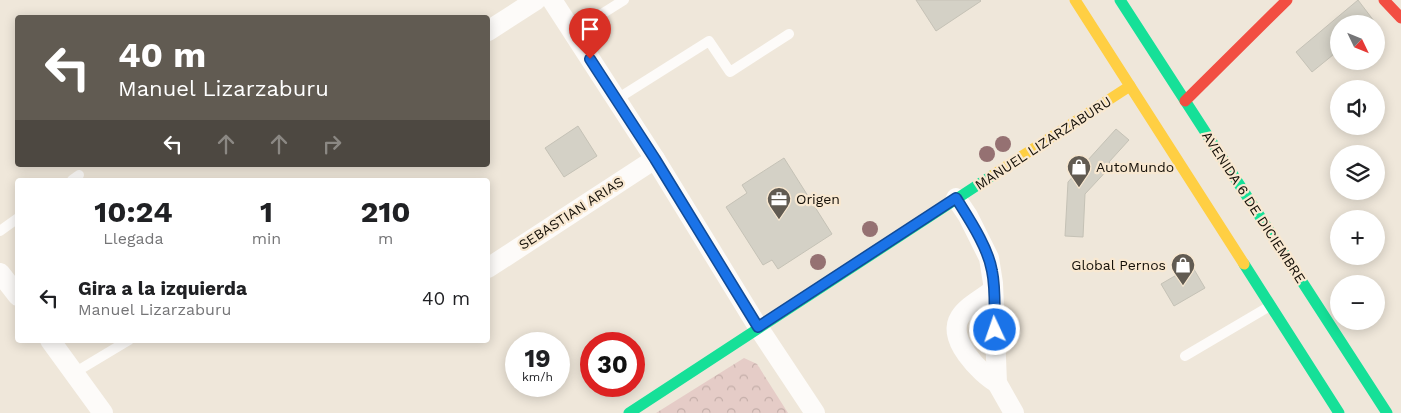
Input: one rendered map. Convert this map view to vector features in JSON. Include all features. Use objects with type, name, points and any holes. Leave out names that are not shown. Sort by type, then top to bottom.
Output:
[{"type":"main road","points":[[1075,0],[1339,413]]},
{"type":"main road","name":"AVENIDA 6 DE DICIEMBRE","points":[[1120,0],[1387,413]]},
{"type":"main road","points":[[1185,101],[1287,0]]},
{"type":"main road","points":[[1384,0],[1401,18]]},
{"type":"main road","name":"MANUEL LIZARZABURU","points":[[629,413],[758,327],[1130,86]]},
{"type":"street","points":[[490,30],[536,0]]},
{"type":"street","points":[[552,0],[655,159],[758,327],[815,413]]},
{"type":"street","name":"SEBASTIAN ARIAS","points":[[490,267],[655,159]]},
{"type":"street","points":[[956,198],[968,216],[989,258],[994,290],[997,383],[1014,413]]},
{"type":"street","points":[[0,273],[15,292]]},
{"type":"street","points":[[994,290],[964,312],[957,324],[959,342],[984,375],[997,383]]},
{"type":"street","points":[[52,343],[104,413]]},
{"type":"lane","points":[[573,32],[624,0]]},
{"type":"lane","points":[[617,99],[709,41],[730,72],[788,34]]},
{"type":"lane","points":[[0,231],[15,220]]},
{"type":"lane","points":[[1185,356],[1270,306]]},
{"type":"lane","points":[[74,373],[124,343]]},
{"type":"green space","points":[[744,358],[757,364],[788,413],[656,413]]},
{"type":"building","points":[[916,0],[980,0],[981,1],[936,31]]},
{"type":"building","points":[[1358,0],[1369,15],[1340,15]]},
{"type":"building","points":[[1330,23],[1330,57],[1312,72],[1296,52]]},
{"type":"building","points":[[578,126],[597,156],[564,177],[545,148]]},
{"type":"building","name":"AutoMundo","points":[[1116,129],[1129,140],[1109,162],[1112,165],[1085,194],[1083,237],[1065,236],[1068,182]]},
{"type":"building","name":"Origen","points":[[784,158],[832,234],[778,269],[772,260],[763,265],[726,207],[747,193],[742,185]]},
{"type":"building","name":"Global Pernos","points":[[1192,266],[1205,288],[1174,306],[1161,284]]},
{"type":"traffic: fast","points":[[1120,0],[1387,413]]},
{"type":"traffic: fast","points":[[629,413],[993,175]]},
{"type":"traffic: fast","points":[[1244,264],[1339,413]]},
{"type":"traffic: slow","points":[[1075,0],[1244,264]]},
{"type":"traffic: slow","points":[[993,175],[1130,86]]},
{"type":"traffic: jam","points":[[1185,101],[1287,0]]},
{"type":"traffic: jam","points":[[1384,0],[1401,18]]},
{"type":"place","name":"AutoMundo","points":[[1079,188]]},
{"type":"place","name":"Origen","points":[[779,220]]},
{"type":"place","name":"Global Pernos","points":[[1183,286]]},
{"type":"route","points":[[590,59],[655,159],[758,327],[956,198],[968,216],[989,258],[994,283],[995,330]]}]
